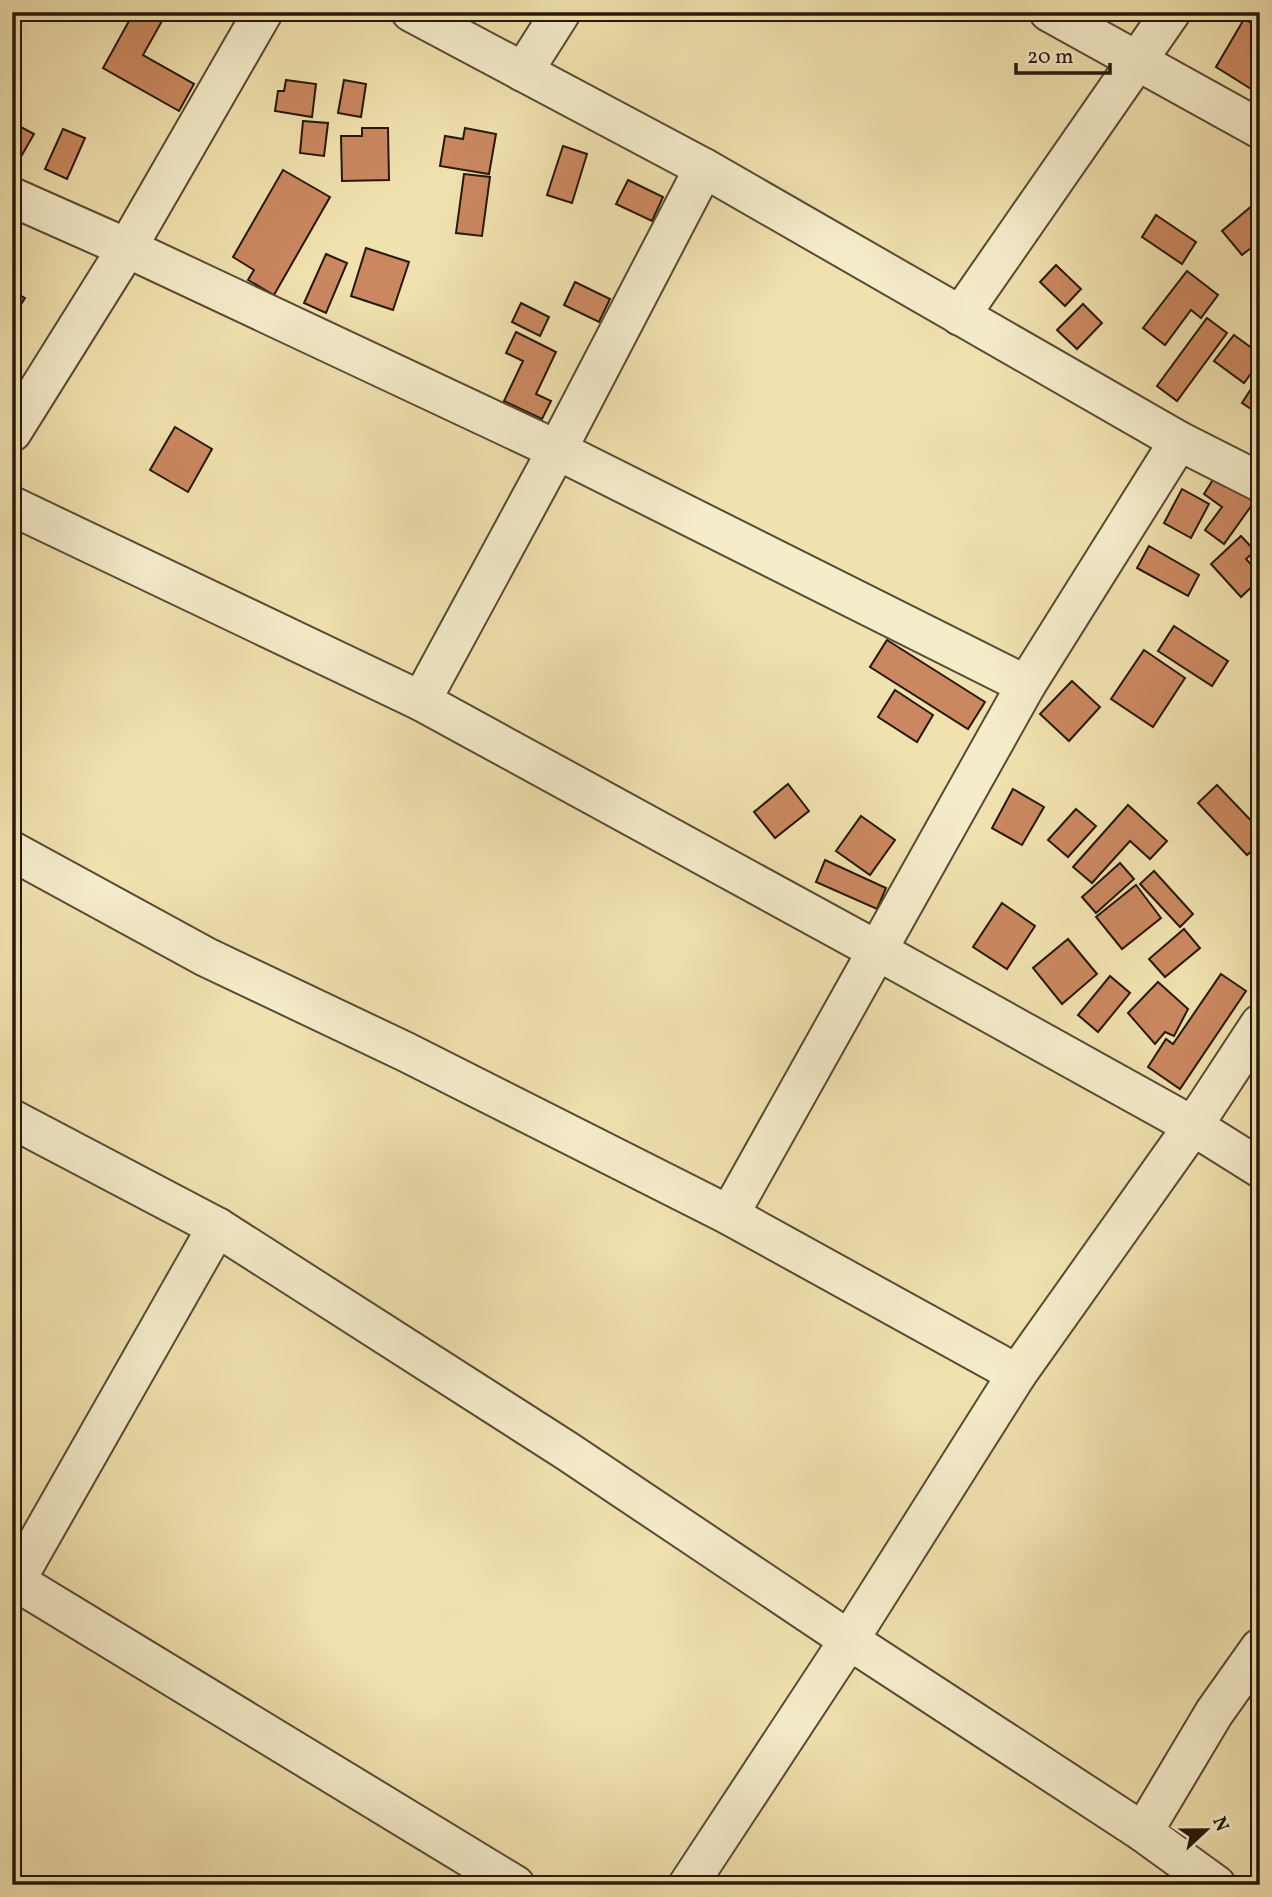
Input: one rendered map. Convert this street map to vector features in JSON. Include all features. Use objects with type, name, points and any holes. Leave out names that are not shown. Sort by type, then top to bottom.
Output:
[{"type":"street","points":[[12,432],[127,248],[263,12]]},
{"type":"street","points":[[411,12],[704,168],[1179,441],[1260,482]]},
{"type":"street","points":[[523,72],[561,12]]},
{"type":"street","points":[[1049,12],[1260,129]]},
{"type":"street","points":[[960,316],[1171,12]]},
{"type":"street","points":[[421,701],[557,450],[704,168]]},
{"type":"street","points":[[12,197],[127,248],[557,450],[1026,685]]},
{"type":"street","points":[[729,1215],[1026,685],[1179,441]]},
{"type":"street","points":[[12,506],[421,701],[1193,1126],[1260,1168]]},
{"type":"street","points":[[12,852],[205,957],[406,1052],[729,1215],[1017,1374]]},
{"type":"street","points":[[688,1885],[849,1640],[1017,1374],[1193,1126],[1260,1024]]},
{"type":"street","points":[[12,1119],[217,1227],[567,1451],[1143,1832],[1216,1885]]},
{"type":"street","points":[[217,1227],[13,1583],[515,1885]]},
{"type":"street","points":[[1143,1832],[1214,1713],[1260,1648]]},
{"type":"building","points":[[134,12],[167,12],[143,55],[194,84],[179,111],[103,68]]},
{"type":"building","points":[[1244,19],[1260,28],[1260,75],[1251,89],[1216,67]]},
{"type":"building","points":[[286,80],[316,84],[312,117],[275,111],[278,91],[284,91]]},
{"type":"building","points":[[344,80],[366,84],[361,117],[338,113]]},
{"type":"building","points":[[303,121],[328,123],[324,156],[300,153]]},
{"type":"building","points":[[15,124],[34,134],[14,169],[12,129]]},
{"type":"building","points":[[362,128],[388,128],[389,180],[342,181],[341,136],[362,136]]},
{"type":"building","points":[[465,128],[496,134],[489,174],[440,166],[445,136],[463,139]]},
{"type":"building","points":[[63,129],[85,138],[67,179],[45,169]]},
{"type":"building","points":[[563,146],[587,154],[572,203],[547,195]]},
{"type":"building","points":[[283,170],[330,197],[274,295],[248,280],[254,270],[233,257]]},
{"type":"building","points":[[464,174],[490,177],[482,236],[456,233]]},
{"type":"building","points":[[628,180],[663,197],[652,221],[616,204]]},
{"type":"building","points":[[1253,205],[1260,214],[1260,241],[1242,255],[1222,231]]},
{"type":"building","points":[[1156,215],[1196,242],[1182,264],[1142,237]]},
{"type":"building","points":[[366,248],[409,262],[393,310],[351,296]]},
{"type":"building","points":[[326,254],[347,263],[326,313],[304,303]]},
{"type":"building","points":[[1056,265],[1081,289],[1065,306],[1040,282]]},
{"type":"building","points":[[1187,271],[1218,295],[1201,318],[1191,310],[1165,345],[1143,328]]},
{"type":"building","points":[[575,282],[610,299],[599,322],[564,305]]},
{"type":"building","points":[[12,291],[25,298],[12,318]]},
{"type":"building","points":[[521,303],[549,317],[540,336],[512,322]]},
{"type":"building","points":[[1083,304],[1102,323],[1077,349],[1057,330]]},
{"type":"building","points":[[1207,318],[1227,333],[1177,401],[1157,386]]},
{"type":"building","points":[[516,332],[556,352],[536,394],[551,401],[542,419],[504,401],[523,361],[506,353]]},
{"type":"building","points":[[1234,335],[1260,354],[1260,361],[1244,383],[1214,361]]},
{"type":"building","points":[[1260,375],[1260,415],[1242,403]]},
{"type":"building","points":[[175,427],[212,449],[188,492],[150,470]]},
{"type":"building","points":[[1216,475],[1254,502],[1224,544],[1205,530],[1222,507],[1204,494]]},
{"type":"building","points":[[1182,489],[1209,504],[1191,538],[1164,523]]},
{"type":"building","points":[[1241,536],[1255,551],[1246,559],[1260,574],[1260,579],[1241,597],[1211,564]]},
{"type":"building","points":[[1149,546],[1199,575],[1188,596],[1137,568]]},
{"type":"building","points":[[1174,626],[1228,661],[1212,686],[1158,651]]},
{"type":"building","points":[[887,640],[985,702],[968,729],[870,667]]},
{"type":"building","points":[[1144,650],[1185,678],[1153,727],[1111,699]]},
{"type":"building","points":[[1072,681],[1100,707],[1069,741],[1040,714]]},
{"type":"building","points":[[895,690],[933,715],[917,742],[878,717]]},
{"type":"building","points":[[788,784],[809,811],[775,838],[754,812]]},
{"type":"building","points":[[1217,785],[1260,830],[1260,844],[1247,855],[1198,803]]},
{"type":"building","points":[[1013,789],[1044,807],[1022,845],[992,828]]},
{"type":"building","points":[[1128,805],[1167,841],[1150,859],[1130,841],[1092,883],[1073,867]]},
{"type":"building","points":[[1076,809],[1096,826],[1068,857],[1048,840]]},
{"type":"building","points":[[861,816],[895,840],[870,875],[836,851]]},
{"type":"building","points":[[825,860],[886,888],[877,909],[816,882]]},
{"type":"building","points":[[1120,863],[1134,879],[1096,913],[1082,897]]},
{"type":"building","points":[[1154,871],[1193,914],[1180,927],[1140,884]]},
{"type":"building","points":[[1136,885],[1161,918],[1122,949],[1096,917]]},
{"type":"building","points":[[1002,903],[1035,926],[1007,969],[973,947]]},
{"type":"building","points":[[1184,929],[1200,948],[1165,977],[1149,959]]},
{"type":"building","points":[[1068,939],[1097,974],[1062,1004],[1033,968]]},
{"type":"building","points":[[1221,974],[1246,991],[1180,1089],[1148,1067],[1166,1039],[1173,1044]]},
{"type":"building","points":[[1110,976],[1130,993],[1098,1032],[1078,1015]]},
{"type":"building","points":[[1158,982],[1188,1009],[1174,1036],[1165,1032],[1155,1044],[1128,1013]]}]
